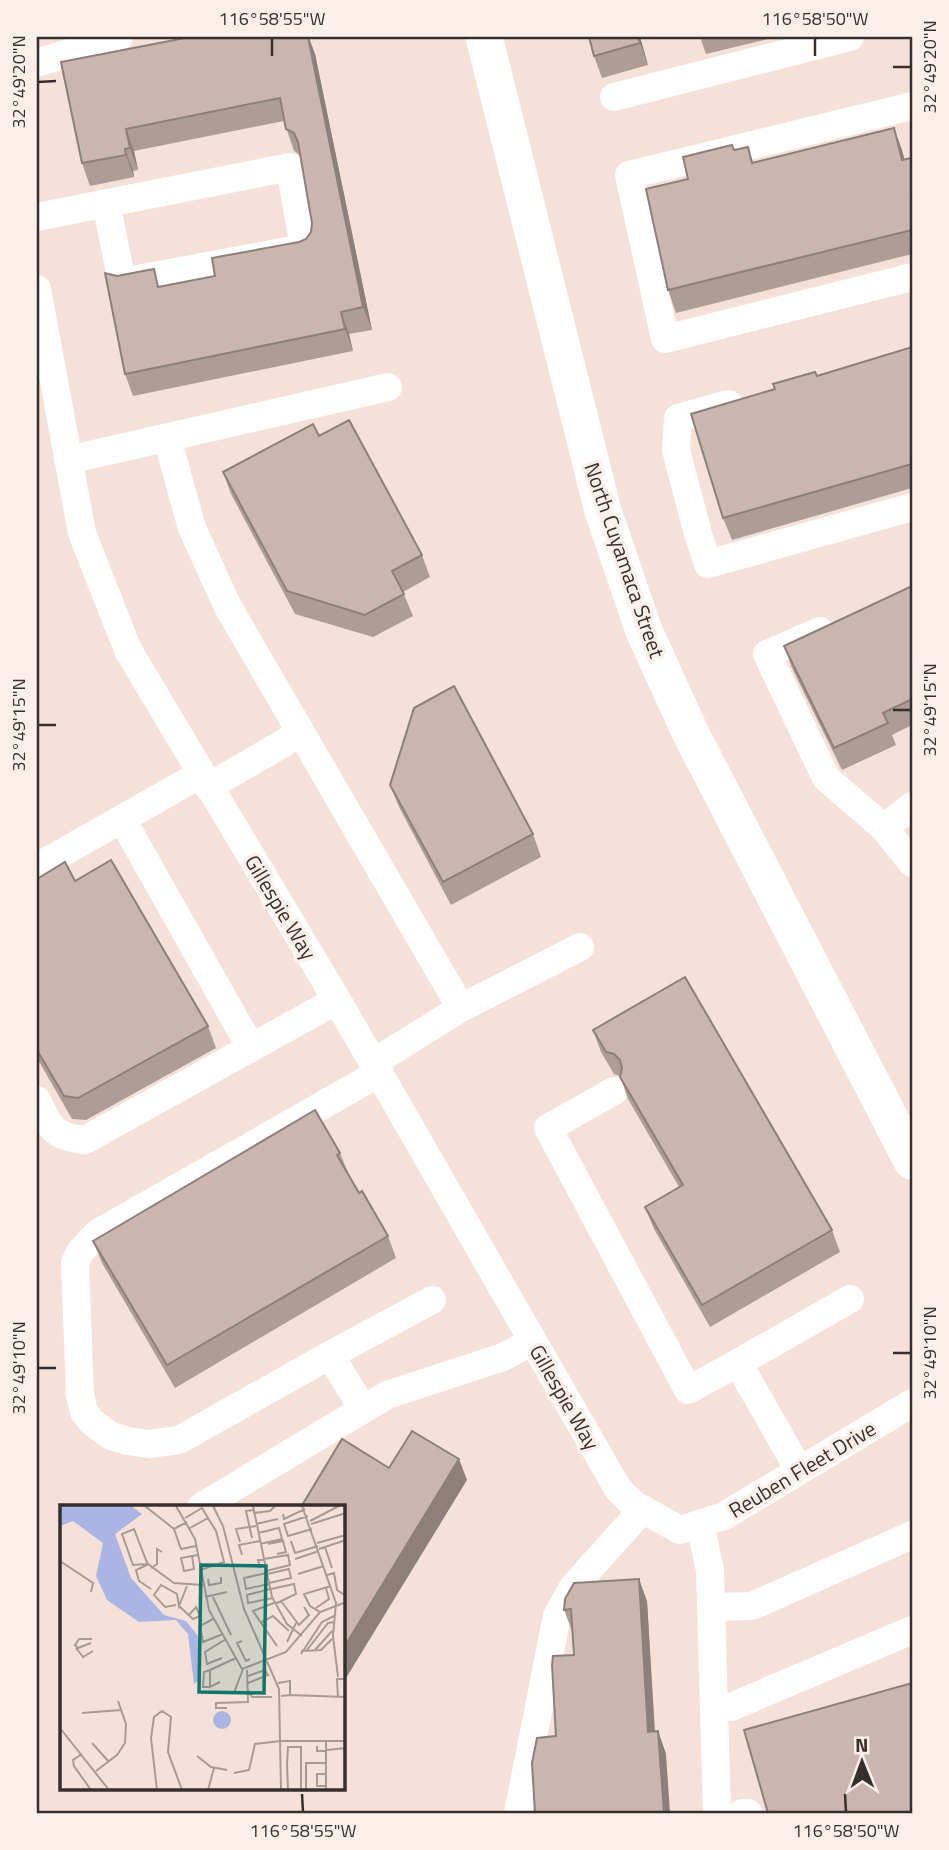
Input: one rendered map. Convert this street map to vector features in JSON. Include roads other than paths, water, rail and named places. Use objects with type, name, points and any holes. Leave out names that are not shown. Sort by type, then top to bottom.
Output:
[{"type":"main road","name":"North Cuyamaca Street","points":[[484,37],[603,511],[644,631],[691,734],[912,1161]]},
{"type":"street","points":[[37,64],[119,37]]},
{"type":"street","points":[[614,97],[850,37]]},
{"type":"street","points":[[912,106],[629,175],[665,339],[912,277]]},
{"type":"street","points":[[37,217],[106,203],[290,167],[304,248],[122,282],[106,203]]},
{"type":"street","name":"Gillespie Way","points":[[37,289],[82,533],[128,650],[337,1000],[618,1489]]},
{"type":"street","points":[[68,460],[388,387]]},
{"type":"street","points":[[756,396],[678,418],[676,450],[708,564],[912,507]]},
{"type":"street","points":[[167,438],[192,528],[228,607],[461,1008]]},
{"type":"street","points":[[840,622],[768,654],[826,778],[884,828],[912,863]]},
{"type":"street","points":[[37,867],[122,819],[301,733]]},
{"type":"street","points":[[884,828],[912,806]]},
{"type":"street","points":[[122,819],[251,1048]]},
{"type":"street","points":[[432,1300],[179,1440],[149,1444],[111,1436],[92,1422],[84,1412],[80,1395],[75,1263],[80,1252],[98,1233],[376,1068],[461,1008],[580,947]]},
{"type":"street","points":[[37,1100],[54,1131],[62,1136],[85,1140],[337,1000]]},
{"type":"street","points":[[614,1091],[548,1128],[688,1390],[850,1299]]},
{"type":"street","points":[[204,1505],[387,1395],[503,1357],[533,1341]]},
{"type":"street","points":[[330,1355],[363,1409]]},
{"type":"street","points":[[738,1363],[799,1470]]},
{"type":"street","name":"Reuben Fleet Drive","points":[[618,1489],[633,1504],[680,1530],[724,1516],[912,1403]]},
{"type":"street","points":[[517,1813],[557,1616],[573,1587],[643,1509]]},
{"type":"street","points":[[700,1524],[710,1570],[716,1813]]},
{"type":"street","points":[[711,1607],[752,1606],[912,1535]]},
{"type":"street","points":[[713,1707],[732,1707],[912,1630]]},
{"type":"street","points":[[742,1813],[748,1813]]}]
